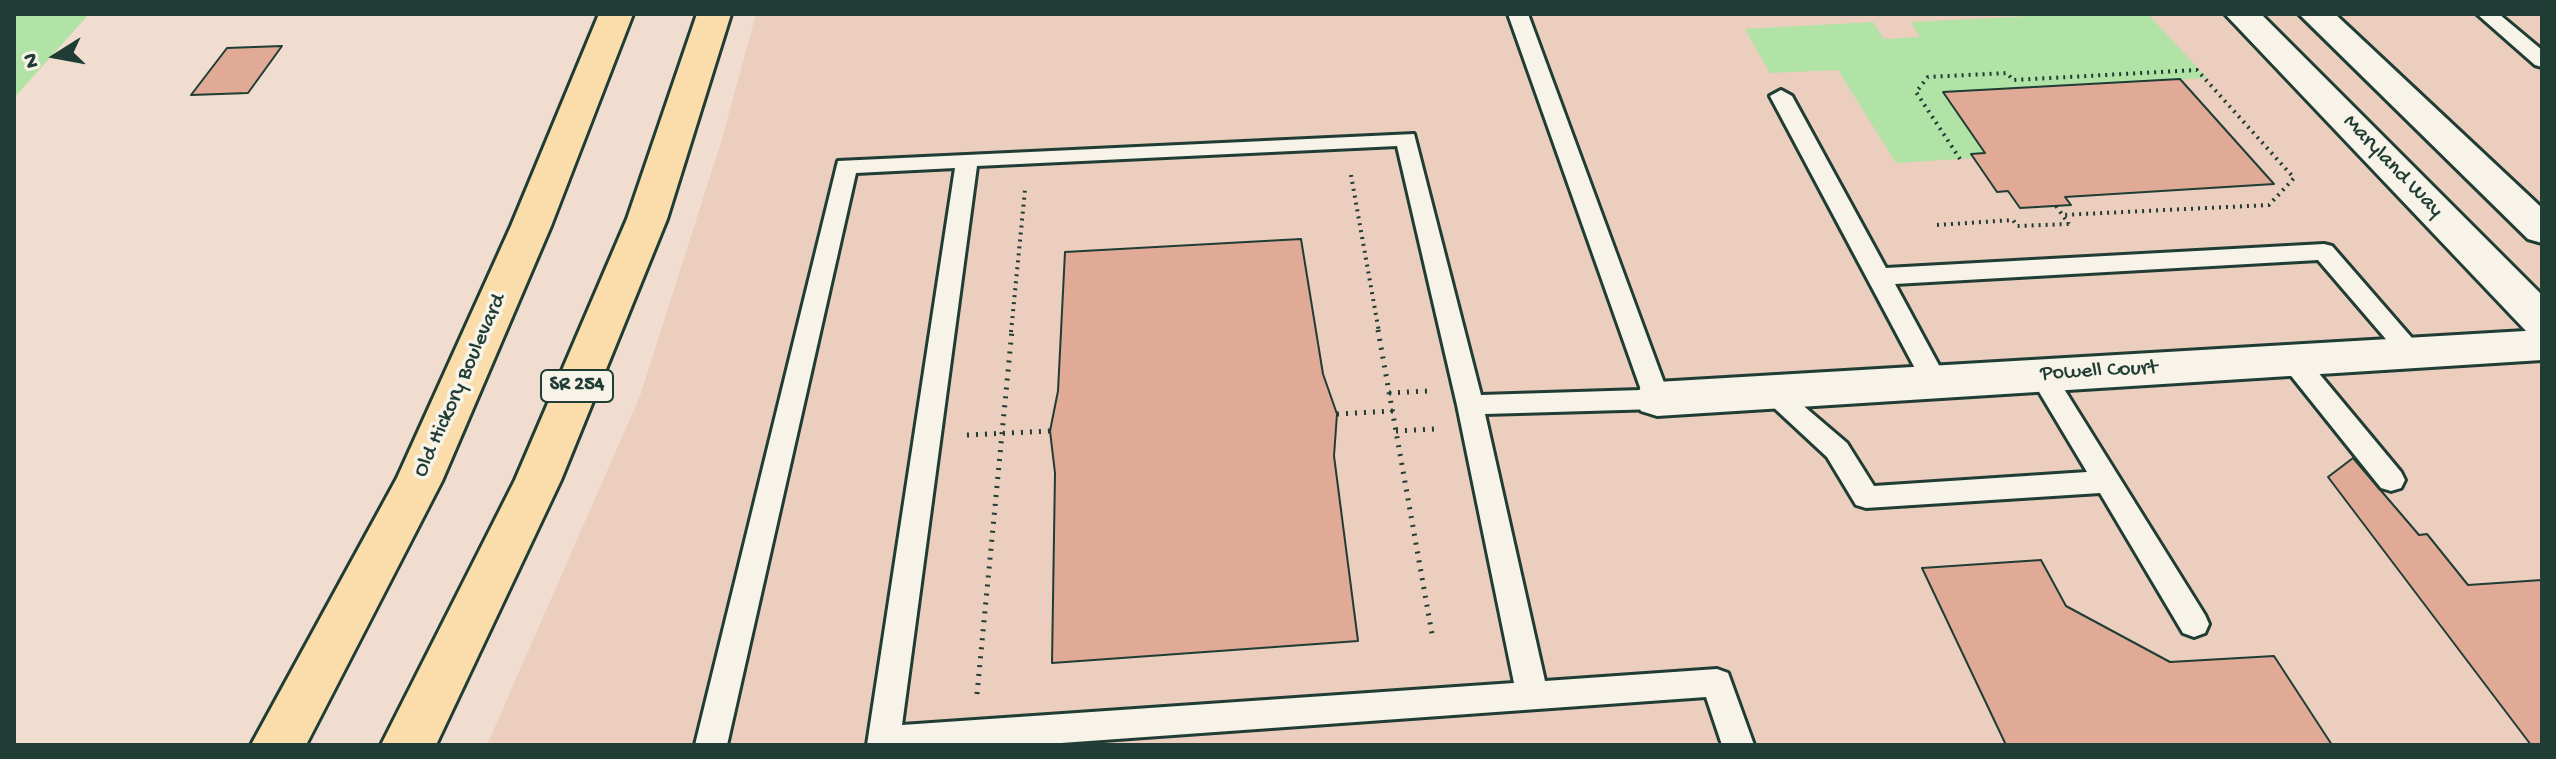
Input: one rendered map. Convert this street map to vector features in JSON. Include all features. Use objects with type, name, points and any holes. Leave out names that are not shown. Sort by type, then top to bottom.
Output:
[{"type":"main road","name":"Old Hickory Boulevard","points":[[278,745],[419,481],[526,237],[616,14]]},
{"type":"main road","name":"SR 254","points":[[408,745],[550,451],[647,219],[714,14]]},
{"type":"main road","name":"Maryland Way","points":[[2242,14],[2542,321]]},
{"type":"main road","points":[[2316,14],[2542,230]]},
{"type":"main road","name":"Powell Court","points":[[1657,399],[2542,345]]},
{"type":"lane","points":[[1470,405],[1657,399],[1518,14]]},
{"type":"lane","points":[[2487,14],[2542,61]]},
{"type":"lane","points":[[1781,96],[1935,382]]},
{"type":"lane","points":[[711,745],[846,166],[1406,139],[1470,405],[1533,697]]},
{"type":"lane","points":[[967,160],[883,743],[973,734],[1717,683],[1738,745]]},
{"type":"lane","points":[[1878,277],[2324,252],[2412,353]]},
{"type":"lane","points":[[2293,360],[2391,480]]},
{"type":"lane","points":[[2042,375],[2194,624]]},
{"type":"lane","points":[[1770,392],[1837,450],[1866,497],[2107,482]]},
{"type":"path","points":[[1960,159],[1916,92],[1928,77],[2007,73],[2013,80],[2197,70],[2294,178],[2269,205],[2062,215]]},
{"type":"path","points":[[1345,142],[1432,634]]},
{"type":"path","points":[[973,734],[1028,157]]},
{"type":"path","points":[[1937,225],[2013,220],[2017,226],[2069,224]]},
{"type":"path","points":[[1337,414],[1393,411]]},
{"type":"path","points":[[927,436],[1050,431]]},
{"type":"shaded area","points":[[756,14],[2542,14],[2542,745],[487,745],[640,396],[722,139]]},
{"type":"green space","points":[[14,14],[89,14],[14,98]]},
{"type":"green space","points":[[2070,14],[2148,14],[2207,78],[1944,92],[1985,153],[1972,154],[1974,158],[1896,163],[1838,70],[1770,73],[1745,29],[1873,22],[1884,39],[1920,37],[1911,22]]},
{"type":"building","points":[[282,46],[248,93],[191,95],[227,48]]},
{"type":"building","points":[[2180,79],[2274,184],[2065,197],[2071,205],[2020,208],[2008,191],[1997,192],[1971,154],[1985,153],[1943,92]]},
{"type":"building","points":[[1301,239],[1323,374],[1337,414],[1334,456],[1358,641],[1052,663],[1055,473],[1050,431],[1058,391],[1065,252]]},
{"type":"building","points":[[2353,458],[2419,535],[2427,534],[2468,585],[2542,580],[2542,745],[2531,745],[2328,477]]},
{"type":"building","points":[[2041,560],[2066,606],[2170,662],[2274,656],[2332,745],[2006,745],[1922,568]]}]
